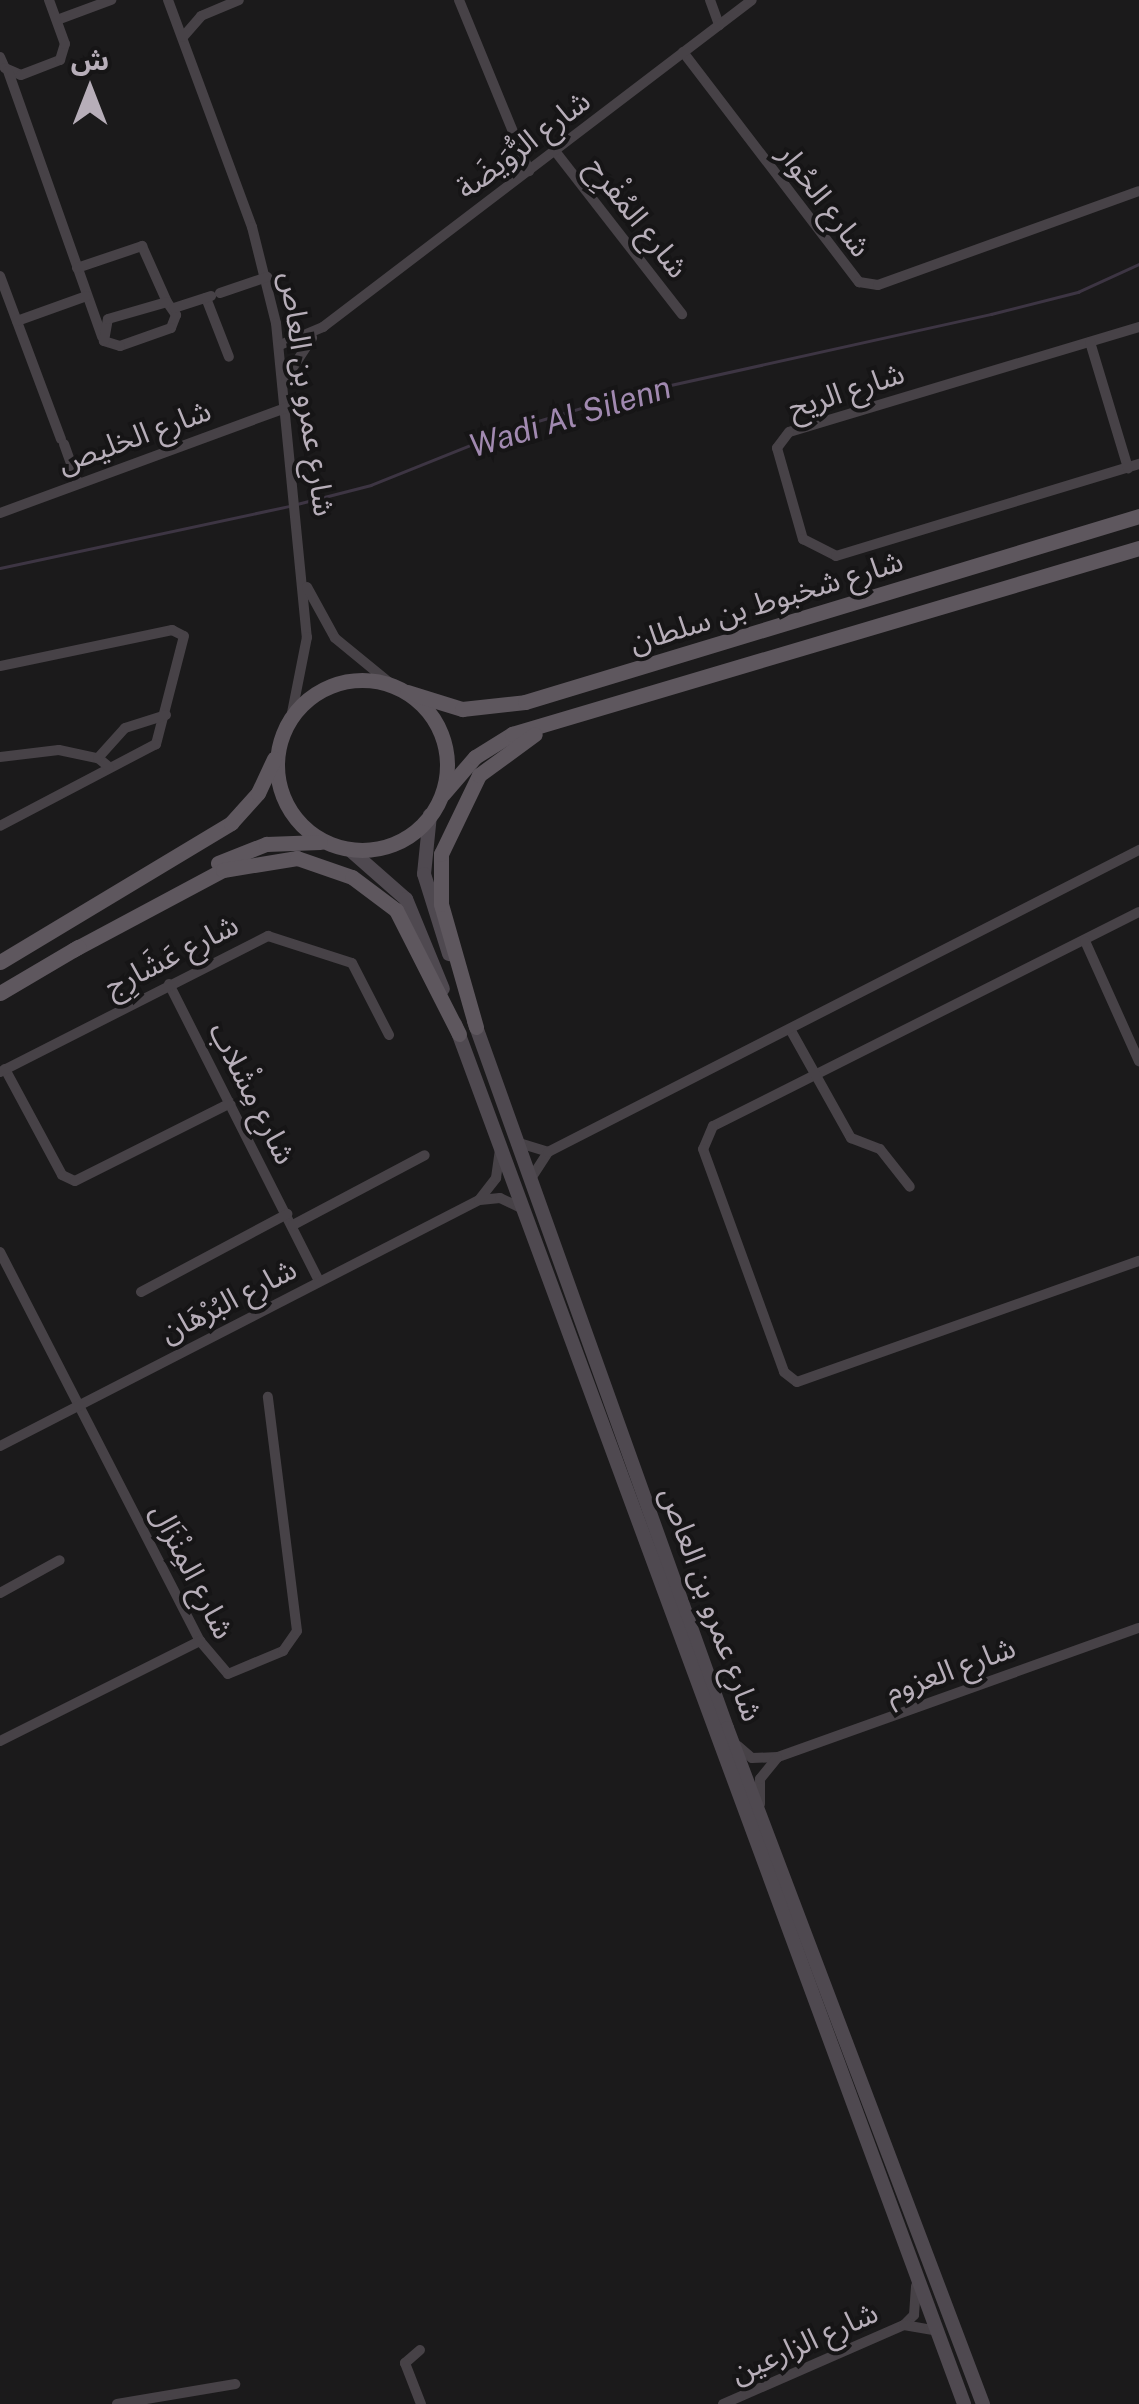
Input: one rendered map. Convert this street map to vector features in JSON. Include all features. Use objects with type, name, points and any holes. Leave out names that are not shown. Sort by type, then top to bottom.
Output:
[{"type":"main road","name":"شارع شخبوط بن سلطان","points":[[407,692],[462,709],[524,702],[1139,516]]},
{"type":"main road","name":"شارع شخبوط بن سلطان","points":[[443,794],[475,757],[512,734],[1139,548]]},
{"type":"main road","points":[[0,962],[231,824],[258,792],[291,718],[336,685],[391,684],[407,692],[439,726],[448,771],[443,794],[430,814],[388,846],[341,847],[286,840],[236,853],[0,993]]},
{"type":"main road","points":[[476,1027],[439,878],[444,844],[466,795],[489,764],[522,740],[653,693]]},
{"type":"main road","points":[[278,745],[282,794],[294,816],[341,847]]},
{"type":"main road","name":"شارع عمرو بن العاص","points":[[430,814],[423,862],[427,892],[727,1728],[983,2404]]},
{"type":"main road","name":"شارع عمرو بن العاص","points":[[341,847],[406,899],[964,2404]]},
{"type":"main road","points":[[73,950],[223,870],[297,858],[352,877],[396,910],[459,1034]]},
{"type":"street","points":[[8,71],[25,75],[60,60],[65,44],[50,0]]},
{"type":"street","points":[[57,20],[111,0]]},
{"type":"street","points":[[183,37],[202,16],[239,0]]},
{"type":"street","points":[[459,0],[529,170]]},
{"type":"street","points":[[710,0],[719,25]]},
{"type":"street","name":"شارع الرُّوَيضَة","points":[[284,383],[296,357],[323,327],[752,0]]},
{"type":"street","points":[[170,6],[202,16]]},
{"type":"street","name":"شارع عمرو بن العاص","points":[[170,6],[266,277],[280,345],[302,572],[306,658],[291,718]]},
{"type":"street","name":"شارع الحُوار","points":[[683,52],[859,282],[878,285],[1139,191]]},
{"type":"street","points":[[0,57],[102,338],[116,347],[167,330],[171,305],[142,246],[77,268]]},
{"type":"street","name":"شارع المُفْرِح","points":[[555,151],[682,314]]},
{"type":"street","points":[[0,276],[5,305],[17,321],[78,483]]},
{"type":"street","points":[[102,338],[108,320],[212,295],[266,277]]},
{"type":"street","points":[[212,295],[229,356]]},
{"type":"street","points":[[17,321],[87,296]]},
{"type":"street","name":"شارع الرُّوَيضَة","points":[[280,345],[323,327]]},
{"type":"street","name":"شارع الريح","points":[[1134,466],[846,556],[818,551],[799,530],[778,455],[783,436],[1139,327]]},
{"type":"street","points":[[1090,342],[1134,466]]},
{"type":"street","name":"شارع الخليص","points":[[0,513],[286,408]]},
{"type":"street","points":[[1121,553],[1139,555]]},
{"type":"street","name":"شارع عمرو بن العاص","points":[[302,572],[335,638],[391,684]]},
{"type":"street","points":[[0,666],[180,631],[184,640],[154,747],[0,826]]},
{"type":"street","points":[[98,758],[125,728],[166,714]]},
{"type":"street","points":[[0,757],[39,750],[98,758],[110,767]]},
{"type":"street","points":[[530,1180],[548,1152],[1139,850]]},
{"type":"street","points":[[1139,912],[713,1126],[703,1149],[784,1372],[798,1382],[1139,1260]]},
{"type":"street","name":"شارع عَشَارِج","points":[[2,1071],[259,938],[278,937],[352,963],[388,1035]]},
{"type":"street","points":[[1085,941],[1139,1061]]},
{"type":"street","name":"شارع مِشْلاب","points":[[169,984],[319,1281]]},
{"type":"street","points":[[790,1029],[852,1138],[880,1148],[910,1188]]},
{"type":"street","points":[[2,1071],[62,1175],[75,1181],[231,1103]]},
{"type":"street","points":[[516,1142],[548,1152]]},
{"type":"street","points":[[479,1200],[496,1178],[500,1151]]},
{"type":"street","points":[[141,1292],[425,1155]]},
{"type":"street","points":[[479,1200],[500,1198],[520,1207]]},
{"type":"street","name":"شارع البُرْهَان","points":[[0,1446],[479,1200]]},
{"type":"street","name":"شارع المِنْزَال","points":[[0,1252],[200,1641],[216,1668],[234,1675],[287,1648],[296,1636],[268,1397]]},
{"type":"street","points":[[0,1592],[60,1560]]},
{"type":"street","name":"شارع العزوم","points":[[778,1757],[1139,1628]]},
{"type":"street","points":[[0,1741],[200,1641]]},
{"type":"street","points":[[727,1728],[745,1755],[778,1757]]},
{"type":"street","points":[[761,1816],[760,1779],[778,1757]]},
{"type":"street","name":"شارع الزارعين","points":[[723,2404],[904,2325],[915,2312],[916,2277]]},
{"type":"street","name":"شارع الزارعين","points":[[904,2325],[938,2331]]},
{"type":"street","points":[[420,2350],[404,2363],[420,2404]]},
{"type":"street","points":[[118,2404],[175,2399],[235,2384]]},
{"type":"waterway","name":"Wadi Al Silenn","points":[[297,504],[371,485],[508,430],[621,396],[1078,292],[1139,264]]},
{"type":"waterway","name":"Wadi Al Silenn","points":[[0,568],[289,506]]}]
